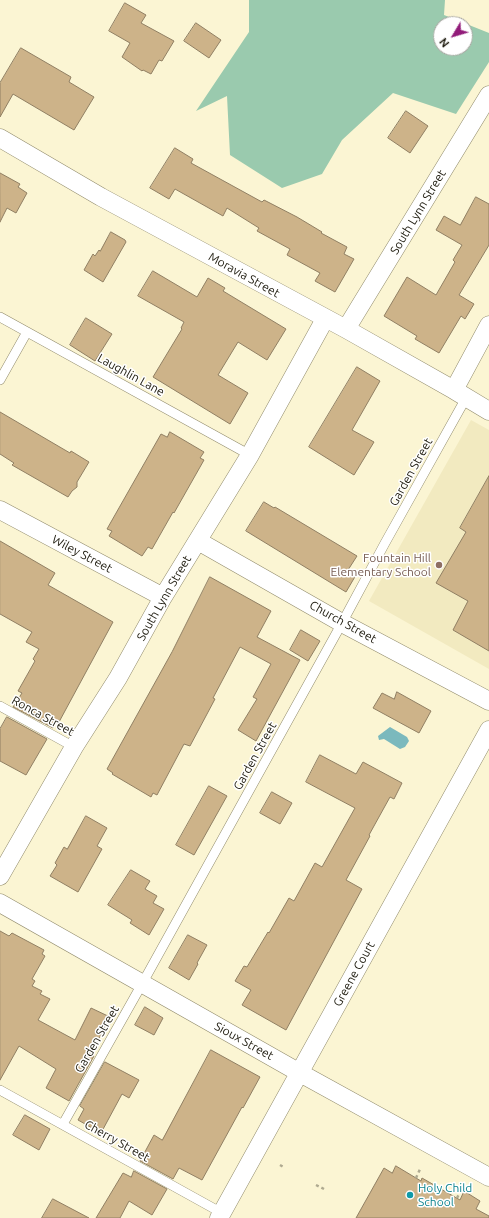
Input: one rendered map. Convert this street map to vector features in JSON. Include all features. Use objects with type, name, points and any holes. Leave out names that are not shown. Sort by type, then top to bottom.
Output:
[{"type":"street","name":"South Lynn Street","points":[[346,329],[489,95]]},
{"type":"street","name":"Moravia Street","points":[[0,138],[101,197],[346,329],[489,411]]},
{"type":"street","name":"South Lynn Street","points":[[0,876],[74,747],[118,678],[163,597],[250,455],[326,319]]},
{"type":"street","points":[[460,394],[489,325]]},
{"type":"street","name":"Wiley Street","points":[[0,510],[163,597]]},
{"type":"street","name":"Church Street","points":[[198,541],[342,623],[489,701]]},
{"type":"street","name":"Greene Court","points":[[221,1216],[489,730]]},
{"type":"street","name":"Sioux Street","points":[[0,903],[300,1073],[489,1177]]},
{"type":"lane","name":"Laughlin Lane","points":[[0,317],[250,455]]},
{"type":"lane","points":[[0,380],[27,332]]},
{"type":"lane","name":"Garden Street","points":[[62,1124],[142,984],[342,623],[385,543],[460,394]]},
{"type":"lane","name":"Ronca Street","points":[[0,706],[74,747]]},
{"type":"lane","name":"Cherry Street","points":[[0,1090],[221,1216]]},
{"type":"path","points":[[280,1165],[286,1168]]},
{"type":"path","points":[[416,1178],[421,1167]]},
{"type":"path","points":[[316,1185],[324,1189]]},
{"type":"path","points":[[457,1198],[461,1190]]},
{"type":"shaded area","name":"Fountain Hill Elementary School","points":[[471,420],[489,430],[489,669],[369,601]]},
{"type":"green space","points":[[249,0],[445,0],[444,15],[446,16],[433,16],[433,56],[473,56],[473,27],[489,33],[489,62],[456,114],[393,93],[342,140],[322,174],[282,188],[230,155],[227,96],[196,111],[249,32]]},
{"type":"water","points":[[390,727],[407,737],[409,741],[405,747],[400,749],[384,739],[379,740],[378,736]]},
{"type":"building","points":[[125,3],[146,15],[141,23],[174,41],[162,61],[159,60],[151,74],[143,70],[142,71],[122,57],[130,43],[109,31]]},
{"type":"building","points":[[196,23],[221,40],[209,58],[184,41]]},
{"type":"building","points":[[21,48],[71,77],[69,82],[94,97],[74,130],[13,94],[0,117],[0,83]]},
{"type":"building","points":[[406,111],[428,126],[410,153],[388,138]]},
{"type":"building","points":[[175,148],[193,159],[191,163],[262,202],[264,200],[297,217],[322,232],[321,233],[347,247],[344,254],[354,259],[335,292],[315,281],[320,273],[287,255],[290,249],[257,231],[259,228],[227,208],[223,216],[175,189],[169,199],[150,188]]},
{"type":"building","points":[[0,173],[20,184],[18,187],[27,193],[16,213],[7,208],[0,222]]},
{"type":"building","points":[[476,197],[489,204],[489,245],[459,295],[474,304],[465,319],[461,316],[439,353],[415,339],[417,336],[384,316],[407,277],[436,295],[455,262],[453,260],[462,245],[436,230],[444,216],[460,225]]},
{"type":"building","points":[[111,232],[126,242],[103,282],[84,270],[93,254],[95,256],[99,250],[100,251]]},
{"type":"building","points":[[153,271],[197,297],[208,278],[225,288],[223,291],[286,329],[267,360],[238,342],[218,375],[248,393],[230,424],[153,377],[182,329],[181,328],[184,322],[138,296]]},
{"type":"building","points":[[86,318],[112,334],[95,361],[70,345]]},
{"type":"building","points":[[357,367],[380,381],[352,430],[374,442],[354,475],[309,447]]},
{"type":"building","points":[[0,412],[70,453],[71,451],[89,462],[77,482],[77,487],[68,497],[12,465],[14,463],[0,454]]},
{"type":"building","points":[[170,432],[204,452],[200,458],[204,460],[152,549],[148,547],[142,556],[109,536],[112,531],[107,529],[161,434],[167,437]]},
{"type":"building","points":[[489,476],[489,651],[453,630],[468,601],[436,583],[466,532],[460,528]]},
{"type":"building","points":[[264,502],[357,556],[348,570],[356,575],[346,592],[246,531]]},
{"type":"building","points":[[0,541],[55,573],[48,585],[113,622],[59,722],[57,721],[53,728],[13,707],[22,693],[18,691],[35,661],[33,659],[39,649],[26,642],[32,632],[0,614]]},
{"type":"building","points":[[210,577],[271,611],[257,637],[300,660],[256,741],[238,730],[257,699],[253,697],[271,664],[240,647],[190,746],[184,744],[157,795],[153,793],[151,797],[112,774],[113,773],[107,769],[172,652]]},
{"type":"building","points":[[301,630],[320,641],[308,661],[290,650]]},
{"type":"building","points":[[397,692],[431,711],[419,733],[373,708],[382,693],[394,699]]},
{"type":"building","points":[[7,717],[47,739],[26,775],[0,761],[0,729]]},
{"type":"building","points":[[320,755],[356,774],[363,762],[402,783],[394,799],[390,797],[346,880],[362,889],[286,1030],[242,1005],[251,990],[235,981],[244,966],[247,967],[289,898],[294,901],[315,863],[322,867],[355,808],[306,782]]},
{"type":"building","points":[[209,786],[227,796],[194,855],[176,845]]},
{"type":"building","points":[[272,792],[292,803],[280,824],[260,813]]},
{"type":"building","points":[[86,816],[107,828],[97,846],[102,849],[78,892],[50,876],[57,865],[55,863],[64,847],[67,849]]},
{"type":"building","points":[[131,870],[150,881],[145,889],[157,896],[153,903],[164,909],[149,935],[130,923],[132,920],[108,905]]},
{"type":"building","points":[[0,931],[9,936],[12,933],[44,950],[42,954],[45,956],[32,979],[35,981],[32,986],[42,991],[40,994],[50,999],[38,1020],[75,1040],[91,1008],[110,1017],[91,1054],[94,1056],[69,1101],[46,1088],[56,1069],[19,1046],[0,1080]]},
{"type":"building","points":[[188,935],[207,945],[189,980],[169,968]]},
{"type":"building","points":[[145,1007],[163,1018],[154,1035],[135,1025]]},
{"type":"building","points":[[211,1050],[260,1077],[202,1180],[179,1168],[173,1179],[140,1161],[154,1135],[162,1140]]},
{"type":"building","points":[[105,1062],[139,1080],[129,1098],[122,1094],[101,1133],[78,1120],[84,1109],[80,1106]]},
{"type":"building","points":[[25,1115],[50,1129],[39,1150],[13,1135]]},
{"type":"building","name":"Holy Child School","points":[[396,1166],[421,1181],[422,1178],[460,1200],[464,1191],[480,1201],[476,1209],[489,1216],[489,1218],[356,1218],[384,1168],[392,1173]]},
{"type":"building","points":[[134,1171],[167,1189],[152,1215],[129,1201],[120,1218],[96,1218],[123,1173],[131,1177]]},
{"type":"building","points":[[53,1199],[89,1218],[42,1218]]},
{"type":"place","name":"Fountain Hill Elementary School","points":[[439,565]]},
{"type":"place","name":"Holy Child School","points":[[410,1195]]}]
